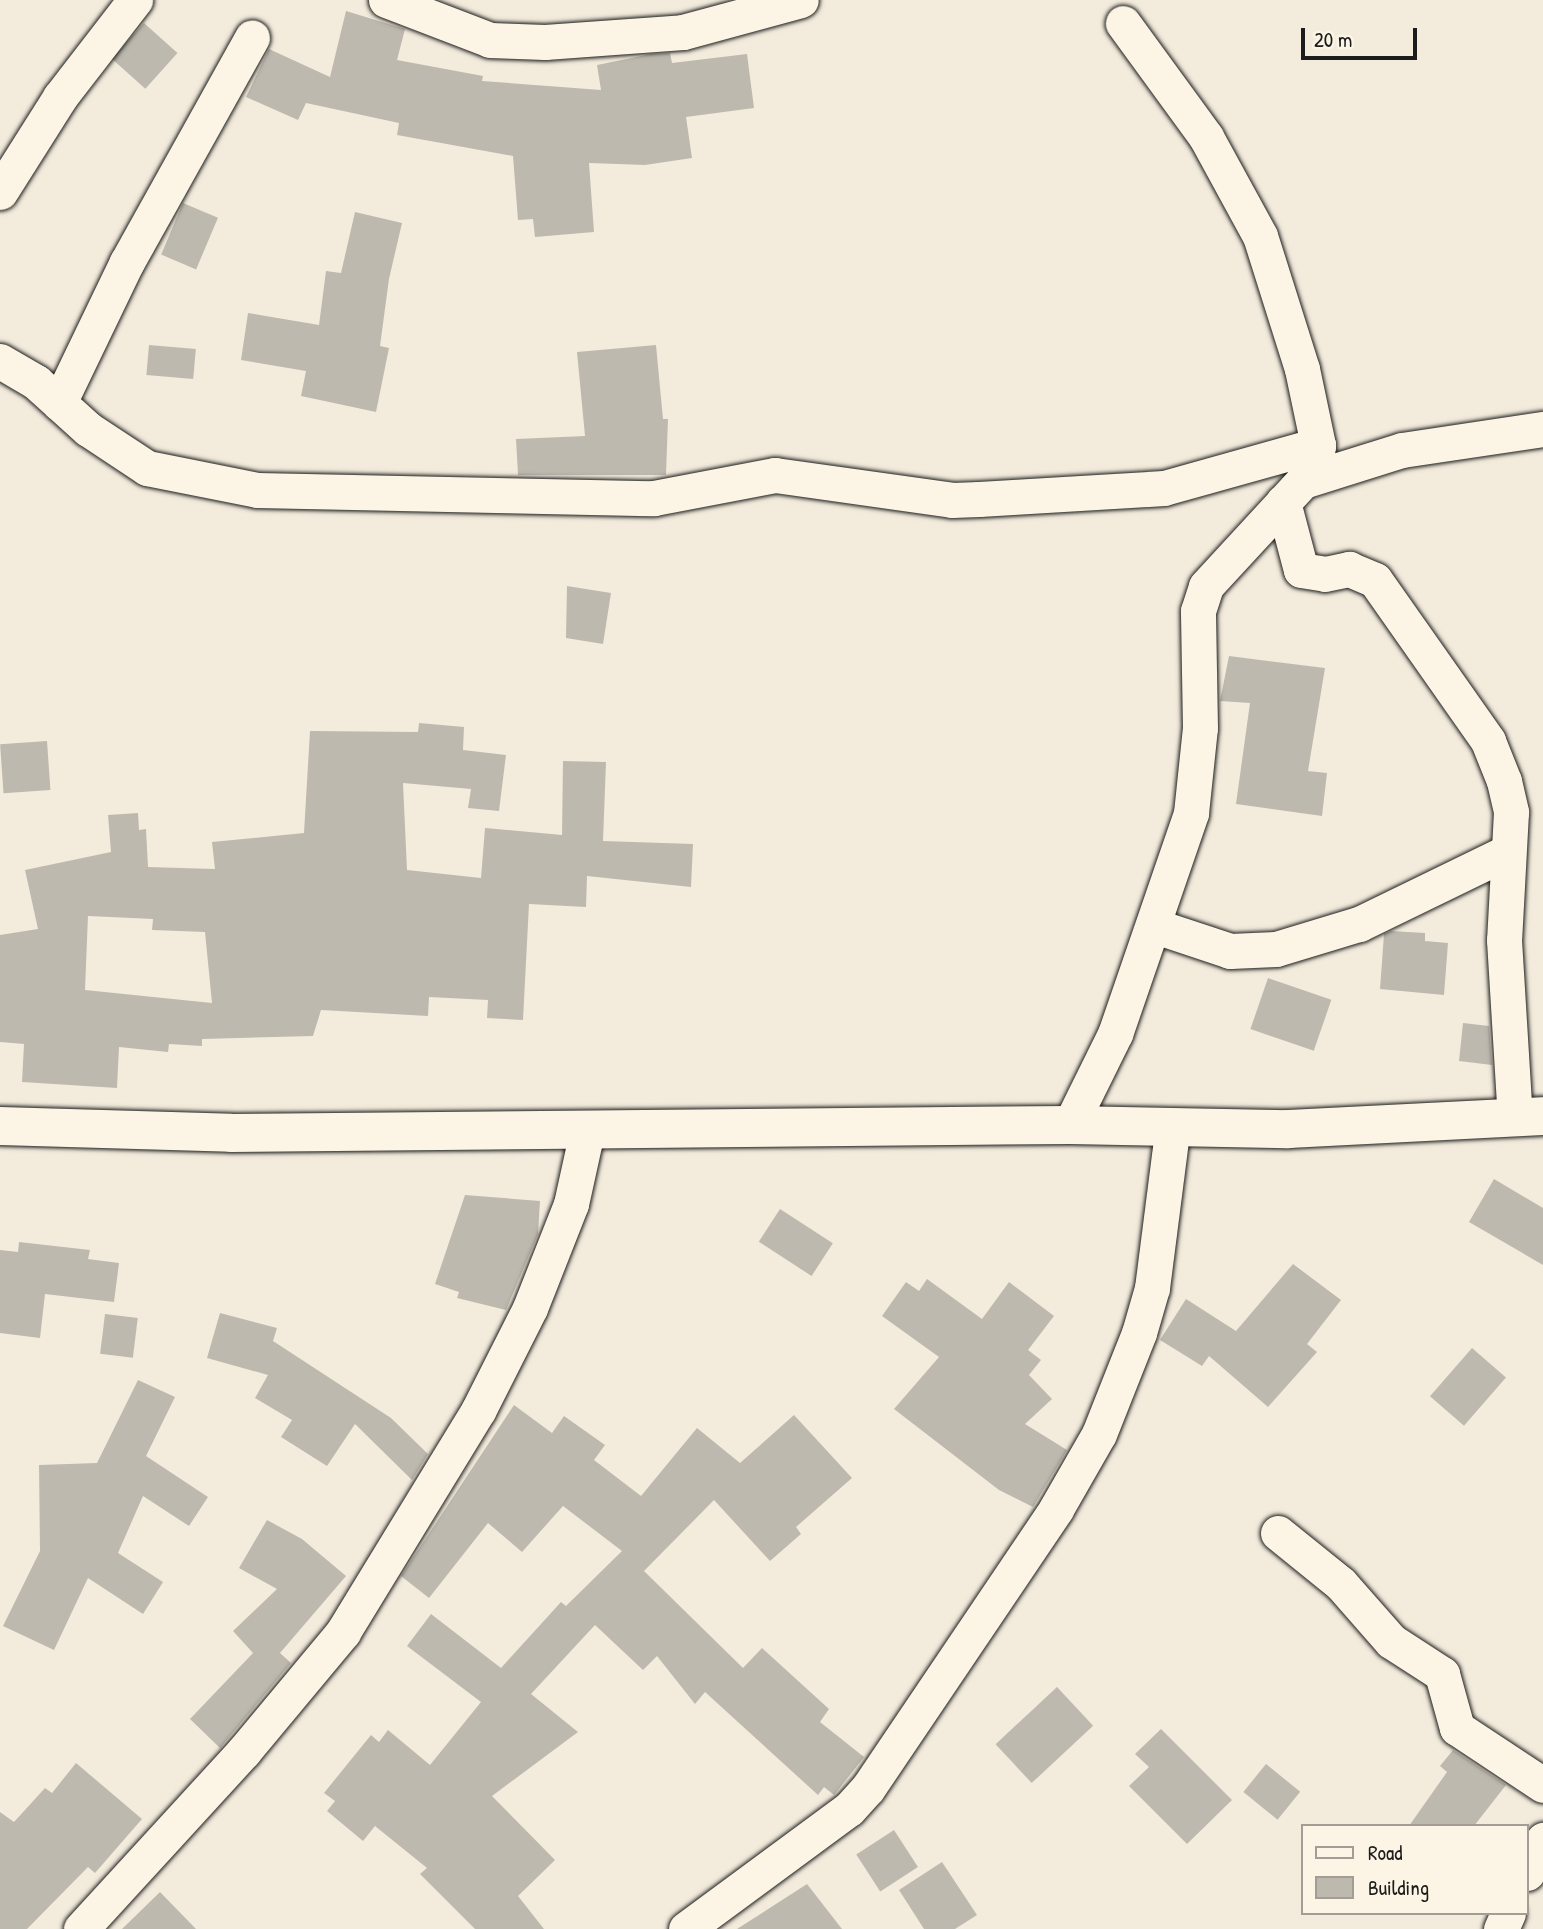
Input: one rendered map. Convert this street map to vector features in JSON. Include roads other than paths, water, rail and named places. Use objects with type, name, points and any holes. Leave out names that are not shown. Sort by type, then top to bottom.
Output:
[{"type":"street","points":[[0,192],[60,97],[135,0]]},
{"type":"street","points":[[386,0],[490,40],[545,42],[683,32],[801,0]]},
{"type":"street","points":[[1070,1125],[1115,1034],[1155,926],[1191,813],[1198,767],[1199,611],[1206,586],[1315,465],[1318,445],[1302,369],[1260,236],[1206,137],[1123,23]]},
{"type":"street","points":[[59,403],[127,261],[252,37]]},
{"type":"street","points":[[0,361],[147,468],[257,489],[333,493],[645,498],[775,475],[966,500],[1164,488],[1318,445]]},
{"type":"street","points":[[1293,492],[1402,450],[1543,429]]},
{"type":"street","points":[[0,1126],[231,1133],[1070,1125],[1288,1129],[1529,1117],[1504,940],[1511,812],[1488,741],[1376,580],[1349,569],[1325,574],[1301,570],[1293,492]]},
{"type":"street","points":[[1155,926],[1230,951],[1276,949],[1359,924],[1507,852]]},
{"type":"street","points":[[686,1929],[839,1817],[868,1788],[1056,1509],[1099,1434],[1139,1333],[1152,1288],[1174,1125]]},
{"type":"street","points":[[81,1929],[244,1751],[343,1632],[478,1411],[530,1308],[571,1204],[587,1131]]},
{"type":"street","points":[[1278,1533],[1341,1584],[1391,1641],[1442,1674],[1457,1728],[1543,1786]]},
{"type":"street","points":[[1529,1869],[1543,1840]]}]
